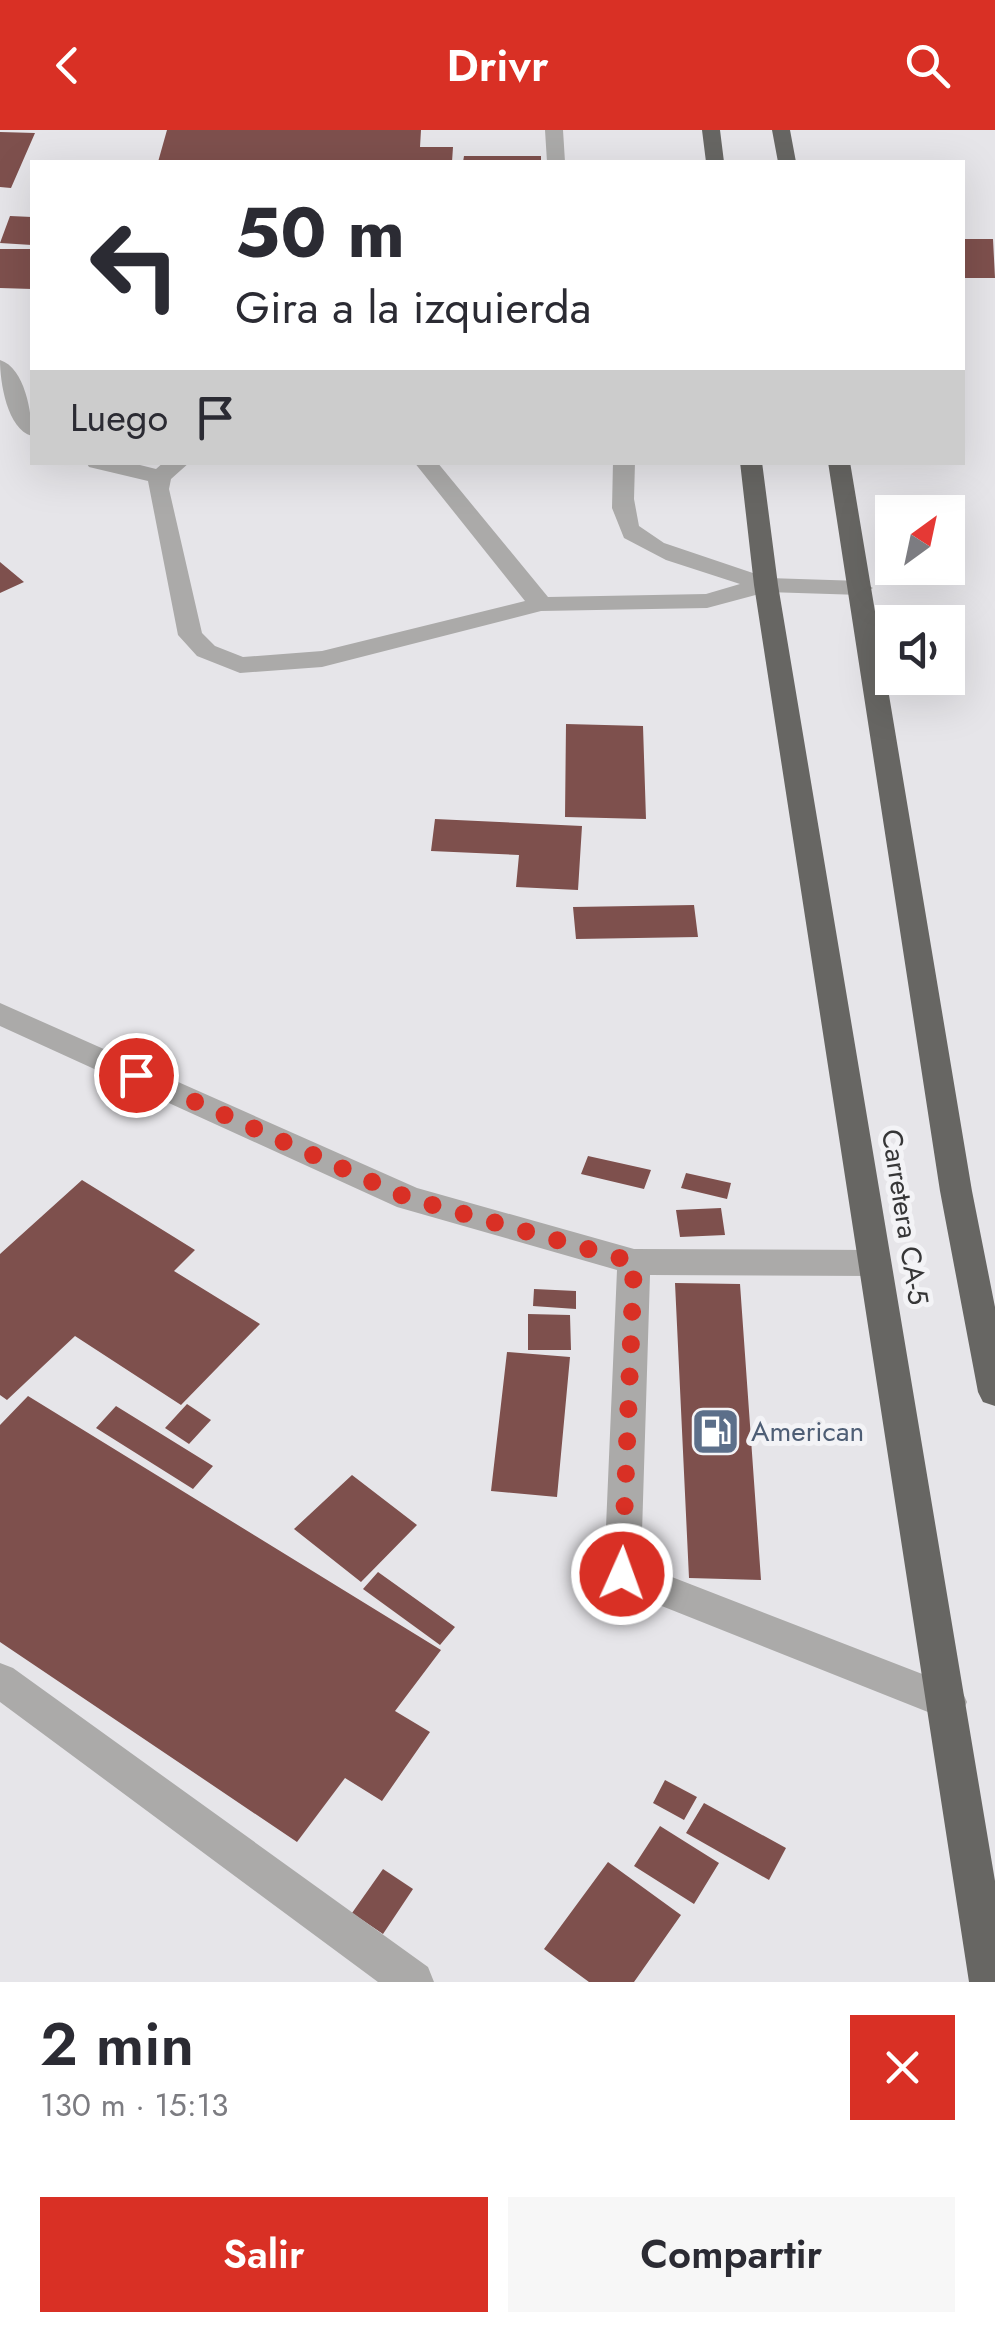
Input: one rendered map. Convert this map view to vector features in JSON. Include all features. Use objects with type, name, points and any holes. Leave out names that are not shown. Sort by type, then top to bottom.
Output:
[{"type":"highway","points":[[711,130],[715,160]]},
{"type":"highway","points":[[781,130],[787,160]]},
{"type":"highway","name":"Carretera CA-5","points":[[751,465],[766,585],[848,1107],[948,1702],[990,1982]]},
{"type":"highway","name":"Carretera CA-5","points":[[841,465],[944,1118],[995,1392]]},
{"type":"street","points":[[554,130],[556,160]]},
{"type":"street","points":[[0,366],[30,425]]},
{"type":"street","points":[[124,465],[169,470],[158,490],[190,636],[206,651],[240,665],[322,659],[541,604],[707,601],[766,585]]},
{"type":"street","points":[[427,465],[541,604]]},
{"type":"street","points":[[624,465],[624,514],[633,534],[657,548],[766,585],[862,588]]},
{"type":"street","points":[[0,1014],[408,1198],[634,1262],[874,1262]]},
{"type":"street","points":[[634,1262],[622,1574],[948,1702]]},
{"type":"street","points":[[0,1680],[413,1982]]},
{"type":"building","points":[[167,130],[421,130],[420,147],[453,147],[452,160],[159,160]]},
{"type":"building","points":[[0,132],[35,133],[11,188],[0,187]]},
{"type":"building","points":[[464,156],[541,156],[541,160],[463,160]]},
{"type":"building","points":[[10,216],[30,217],[30,245],[0,243]]},
{"type":"building","points":[[965,239],[993,239],[995,278],[965,278]]},
{"type":"building","points":[[0,249],[30,249],[30,289],[0,288]]},
{"type":"building","points":[[0,562],[24,582],[0,593]]},
{"type":"building","points":[[566,724],[643,726],[646,819],[565,817]]},
{"type":"building","points":[[435,819],[582,826],[578,890],[516,887],[519,855],[431,851]]},
{"type":"building","points":[[694,905],[698,937],[576,939],[573,907]]},
{"type":"building","points":[[588,1156],[651,1170],[644,1189],[581,1174]]},
{"type":"building","points":[[686,1173],[731,1183],[727,1199],[681,1188]]},
{"type":"building","points":[[82,1180],[195,1250],[174,1271],[260,1324],[181,1405],[75,1336],[7,1400],[0,1395],[0,1254]]},
{"type":"building","points":[[721,1208],[725,1235],[680,1237],[676,1210]]},
{"type":"building","name":"American","points":[[675,1283],[740,1284],[761,1580],[689,1578]]},
{"type":"building","points":[[534,1289],[576,1291],[576,1309],[533,1306]]},
{"type":"building","points":[[528,1314],[570,1315],[571,1350],[528,1350]]},
{"type":"building","points":[[507,1352],[570,1357],[557,1497],[491,1491]]},
{"type":"building","points":[[28,1396],[441,1650],[395,1711],[430,1732],[382,1801],[345,1778],[297,1842],[0,1642],[0,1425]]},
{"type":"building","points":[[187,1404],[211,1420],[189,1444],[165,1428]]},
{"type":"building","points":[[116,1406],[213,1466],[193,1489],[96,1428]]},
{"type":"building","points":[[352,1475],[417,1525],[361,1582],[294,1529]]},
{"type":"building","points":[[378,1572],[455,1627],[440,1645],[363,1589]]},
{"type":"building","points":[[665,1780],[697,1797],[684,1820],[653,1803]]},
{"type":"building","points":[[704,1803],[786,1848],[769,1880],[686,1833]]},
{"type":"building","points":[[660,1826],[719,1863],[694,1904],[634,1866]]},
{"type":"building","points":[[608,1862],[681,1915],[634,1982],[589,1982],[544,1949]]},
{"type":"building","points":[[383,1869],[413,1889],[383,1934],[352,1913]]},
{"type":"place","name":"American","points":[[716,1431]]},
{"type":"route","points":[[136,1075],[408,1198],[634,1262],[622,1574]]}]
